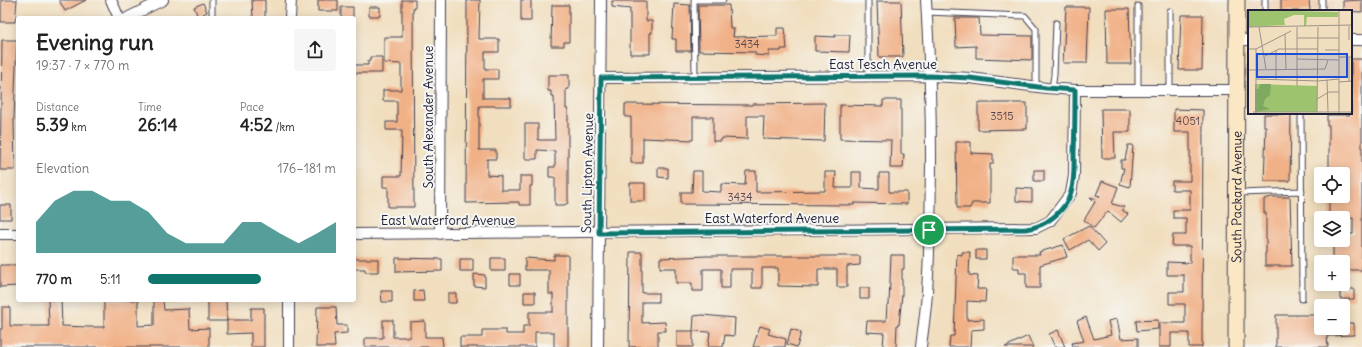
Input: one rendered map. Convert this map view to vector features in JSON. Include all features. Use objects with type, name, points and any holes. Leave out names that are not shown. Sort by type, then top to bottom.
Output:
[{"type":"street","points":[[111,0],[118,16]]},
{"type":"street","points":[[131,16],[163,0]]},
{"type":"street","points":[[290,0],[290,16]]},
{"type":"street","name":"South Alexander Avenue","points":[[440,234],[441,0]]},
{"type":"street","name":"South Lipton Avenue","points":[[598,347],[601,0]]},
{"type":"street","points":[[922,347],[928,293],[931,76],[926,0]]},
{"type":"street","name":"South Packard Avenue","points":[[1236,347],[1236,90],[1243,40],[1237,0]]},
{"type":"street","name":"East Tesch Avenue","points":[[601,78],[931,76],[970,78],[1075,90],[1236,90]]},
{"type":"street","name":"East Waterford Avenue","points":[[356,234],[1036,228],[1050,221],[1071,193],[1074,176],[1075,90]]},
{"type":"street","points":[[0,234],[16,234]]},
{"type":"street","points":[[289,302],[289,347]]},
{"type":"lane","points":[[212,0],[212,16]]},
{"type":"lane","points":[[695,77],[694,0],[723,0]]},
{"type":"lane","points":[[868,0],[868,76]]},
{"type":"lane","points":[[1138,6],[1138,90]]},
{"type":"lane","points":[[1170,11],[1170,90]]},
{"type":"lane","points":[[927,12],[1025,16],[1036,29],[1036,86]]},
{"type":"lane","points":[[1052,88],[1056,23]]},
{"type":"lane","points":[[1301,114],[1302,299]]},
{"type":"lane","points":[[1236,194],[1302,191]]},
{"type":"shaded area","points":[[1248,0],[1334,0],[1334,10],[1248,10],[1247,81]]},
{"type":"building","points":[[1,0],[17,0],[15,22],[1,22]]},
{"type":"building","points":[[59,0],[86,0],[65,11]]},
{"type":"building","points":[[252,0],[265,0],[265,16],[253,16]]},
{"type":"building","points":[[318,0],[338,0],[338,11],[318,11]]},
{"type":"building","points":[[402,0],[415,0],[415,8],[413,8],[414,207],[388,207],[388,187],[383,187],[383,176],[401,176],[402,130],[386,130],[386,122],[397,122],[397,101],[383,101],[383,90],[401,90],[401,64],[384,63],[384,37],[402,37]]},
{"type":"building","points":[[467,0],[480,0],[479,39],[499,39],[499,52],[485,52],[485,69],[498,69],[498,79],[483,79],[483,98],[511,98],[511,106],[479,106],[479,150],[496,150],[496,159],[487,159],[487,175],[501,176],[501,190],[520,190],[520,176],[532,176],[532,186],[530,186],[530,205],[519,205],[519,202],[466,203]]},
{"type":"building","points":[[521,0],[531,0],[531,21],[521,21]]},
{"type":"building","points":[[1281,0],[1309,0],[1310,10],[1281,10]]},
{"type":"building","points":[[1362,0],[1362,12],[1343,10],[1343,1]]},
{"type":"building","points":[[612,1],[646,1],[646,21],[652,21],[652,33],[650,33],[650,54],[630,54],[630,9],[612,7]]},
{"type":"building","points":[[877,1],[901,1],[903,57],[879,57]]},
{"type":"building","points":[[203,3],[207,12],[198,16],[194,7]]},
{"type":"building","points":[[674,4],[690,5],[691,51],[676,51],[676,39],[672,39]]},
{"type":"building","points":[[552,5],[569,5],[569,42],[564,42],[564,46],[551,46]]},
{"type":"building","points":[[698,5],[729,5],[730,28],[734,28],[733,37],[777,36],[777,28],[785,28],[787,49],[781,49],[781,51],[769,51],[769,56],[755,55],[755,52],[699,51]]},
{"type":"building","points":[[341,7],[353,7],[353,16],[341,16]]},
{"type":"building","points":[[369,7],[380,7],[380,16],[369,16]]},
{"type":"building","points":[[1066,7],[1089,7],[1087,63],[1063,63]]},
{"type":"building","points":[[1106,9],[1129,9],[1131,64],[1107,64]]},
{"type":"building","points":[[1181,15],[1203,15],[1202,70],[1179,70]]},
{"type":"building","points":[[955,18],[979,18],[980,35],[1032,36],[1032,60],[976,58],[976,46],[956,47]]},
{"type":"building","points":[[835,35],[850,35],[849,52],[815,51],[815,36],[835,37]]},
{"type":"building","points":[[2,40],[16,40],[14,119],[15,170],[0,170]]},
{"type":"building","points":[[370,57],[382,57],[382,73],[356,73],[356,65],[368,65],[368,61],[370,61]]},
{"type":"building","points":[[1352,59],[1362,59],[1362,270],[1350,270],[1350,255],[1333,255],[1333,247],[1350,247],[1350,234],[1353,234],[1353,218],[1350,218],[1350,211],[1329,211],[1329,203],[1350,203],[1350,167],[1329,167],[1329,125],[1327,125],[1327,115],[1352,114]]},
{"type":"building","points":[[548,75],[569,75],[569,89],[566,89],[566,109],[568,109],[568,203],[564,205],[555,205],[555,177],[549,177],[549,167],[555,167],[555,151],[537,150],[537,159],[525,159],[525,124],[538,124],[538,140],[555,140],[554,96],[551,96],[551,91],[548,91]]},
{"type":"building","points":[[883,100],[901,100],[901,154],[904,154],[903,168],[890,168],[891,140],[840,139],[840,105],[883,106]]},
{"type":"building","points":[[825,103],[824,141],[763,139],[764,116],[747,116],[747,139],[722,138],[721,141],[713,141],[713,117],[693,117],[693,140],[643,138],[643,163],[631,163],[631,117],[625,117],[625,104],[752,105]]},
{"type":"building","points":[[978,103],[1027,103],[1027,129],[978,130]]},
{"type":"building","points":[[1101,109],[1130,109],[1130,132],[1114,132],[1115,158],[1102,158]]},
{"type":"building","points":[[1174,109],[1203,110],[1202,347],[1189,347],[1189,333],[1171,333],[1171,347],[1159,347],[1159,323],[1185,323],[1185,304],[1169,304],[1169,292],[1184,292],[1184,275],[1167,275],[1167,262],[1190,263],[1190,246],[1172,246],[1173,235],[1186,235],[1186,218],[1173,218],[1173,210],[1190,210],[1190,190],[1172,190],[1172,181],[1190,181],[1190,132],[1174,132]]},
{"type":"building","points":[[1264,114],[1291,114],[1290,181],[1264,181],[1266,127],[1264,127]]},
{"type":"building","points":[[956,142],[971,142],[971,153],[993,154],[993,164],[990,164],[990,203],[972,203],[970,208],[957,208]]},
{"type":"building","points":[[1128,145],[1133,145],[1130,187],[1120,184],[1124,168],[1121,168],[1121,160],[1125,160]]},
{"type":"building","points":[[658,168],[668,168],[668,178],[658,177]]},
{"type":"building","points":[[1034,170],[1044,170],[1044,181],[1034,181]]},
{"type":"building","points":[[693,171],[702,171],[702,191],[721,192],[721,184],[745,185],[746,171],[756,171],[756,192],[825,191],[825,172],[836,172],[835,188],[852,188],[852,172],[861,172],[861,188],[879,189],[879,173],[889,173],[889,192],[907,192],[907,204],[681,204],[681,192],[692,192]]},
{"type":"building","points":[[1102,181],[1118,187],[1112,204],[1124,207],[1122,210],[1128,214],[1121,222],[1108,211],[1094,228],[1084,220],[1095,202],[1090,197],[1097,199],[1100,196],[1096,195]]},
{"type":"building","points":[[630,183],[645,183],[645,201],[630,201]]},
{"type":"building","points":[[1016,188],[1032,189],[1032,202],[1016,201]]},
{"type":"building","points":[[1272,197],[1290,197],[1292,266],[1265,266],[1266,213],[1264,213],[1264,199]]},
{"type":"building","points":[[0,205],[11,205],[11,219],[0,219]]},
{"type":"building","points":[[1089,226],[1105,244],[1098,251],[1088,240],[1070,250],[1064,239]]},
{"type":"building","points":[[1063,245],[1067,257],[1040,265],[1040,288],[1026,288],[1026,273],[1019,273],[1019,268],[1013,268],[1013,255],[1040,255],[1039,252]]},
{"type":"building","points":[[976,250],[986,250],[986,259],[976,259]]},
{"type":"building","points":[[630,252],[642,252],[642,293],[658,293],[658,302],[642,302],[642,323],[665,322],[666,331],[658,331],[658,346],[629,347]]},
{"type":"building","points":[[962,252],[970,252],[969,275],[978,276],[977,289],[986,289],[985,302],[967,301],[967,320],[984,319],[984,329],[971,330],[970,347],[949,347],[950,336],[954,336],[957,254],[962,255]]},
{"type":"building","points":[[554,255],[568,255],[568,347],[554,347],[554,332],[535,332],[535,347],[460,347],[460,337],[482,337],[482,330],[506,330],[506,334],[523,334],[523,326],[529,326],[529,312],[553,312],[553,294],[549,294],[549,270],[525,270],[525,258],[554,260]]},
{"type":"building","points":[[891,255],[904,255],[904,269],[902,269],[902,294],[899,325],[897,325],[896,347],[883,347],[884,333],[866,332],[867,321],[886,321],[887,305],[889,305]]},
{"type":"building","points":[[707,256],[860,256],[860,265],[847,266],[847,287],[837,287],[837,269],[818,269],[818,287],[778,286],[778,268],[762,268],[762,288],[752,288],[752,269],[730,269],[730,288],[721,288],[721,269],[703,269],[703,291],[692,291],[692,283],[676,283],[676,268],[660,268],[660,258]]},
{"type":"building","points":[[396,258],[442,259],[442,271],[396,272]]},
{"type":"building","points":[[491,258],[505,258],[505,271],[491,271]]},
{"type":"building","points":[[356,259],[378,259],[378,272],[365,272],[365,269],[356,269]]},
{"type":"building","points":[[460,259],[473,259],[473,271],[460,271]]},
{"type":"building","points":[[0,265],[16,265],[16,286],[0,287]]},
{"type":"building","points":[[474,274],[485,275],[485,287],[474,286]]},
{"type":"building","points":[[510,274],[520,274],[520,285],[510,285]]},
{"type":"building","points":[[860,288],[869,288],[869,299],[860,299]]},
{"type":"building","points":[[1350,289],[1354,289],[1354,299],[1340,299],[1340,291],[1350,291]]},
{"type":"building","points":[[423,290],[424,301],[414,301],[414,291]]},
{"type":"building","points":[[381,291],[392,291],[392,302],[382,302]]},
{"type":"building","points":[[524,292],[535,292],[535,303],[524,303]]},
{"type":"building","points":[[448,293],[456,293],[456,303],[448,303]]},
{"type":"building","points":[[48,302],[61,302],[62,326],[104,327],[104,302],[138,302],[138,326],[154,325],[154,302],[163,302],[164,310],[189,309],[190,329],[209,328],[209,347],[0,347],[2,307],[10,307],[10,326],[49,326]]},
{"type":"building","points":[[208,302],[226,302],[227,321],[208,321]]},
{"type":"building","points":[[317,307],[336,307],[337,325],[347,325],[347,333],[334,334],[335,347],[316,347]]},
{"type":"building","points":[[251,308],[264,308],[264,347],[251,347],[251,333],[227,334],[227,320],[251,320]]},
{"type":"building","points":[[702,315],[735,318],[734,336],[725,335],[723,347],[708,347],[710,332],[693,331],[694,316]]},
{"type":"building","points":[[1276,315],[1314,315],[1314,335],[1350,335],[1350,323],[1354,323],[1354,335],[1327,336],[1328,347],[1276,347]]},
{"type":"building","points":[[1086,317],[1094,339],[1111,335],[1108,321],[1117,319],[1121,339],[1138,338],[1138,347],[1073,347],[1072,343],[1084,341],[1077,321]]},
{"type":"building","points":[[383,320],[393,320],[393,337],[410,337],[410,322],[425,321],[425,337],[442,337],[443,347],[365,347],[365,338],[383,338]]},
{"type":"building","points":[[1158,320],[1158,329],[1137,331],[1136,321]]},
{"type":"building","points":[[760,326],[770,329],[768,334],[786,339],[785,347],[753,347]]},
{"type":"building","points":[[791,329],[801,332],[797,347],[787,344]]},
{"type":"building","points":[[1058,330],[1065,347],[1055,347],[1049,334]]},
{"type":"building","points":[[677,331],[693,331],[693,347],[677,347]]},
{"type":"building","points":[[1028,336],[1033,347],[1005,347]]},
{"type":"route","points":[[931,76],[970,78],[1046,88],[1075,90],[1074,176],[1071,193],[1050,221],[1036,228],[1026,229],[929,230],[599,233],[601,78],[931,76]]}]
